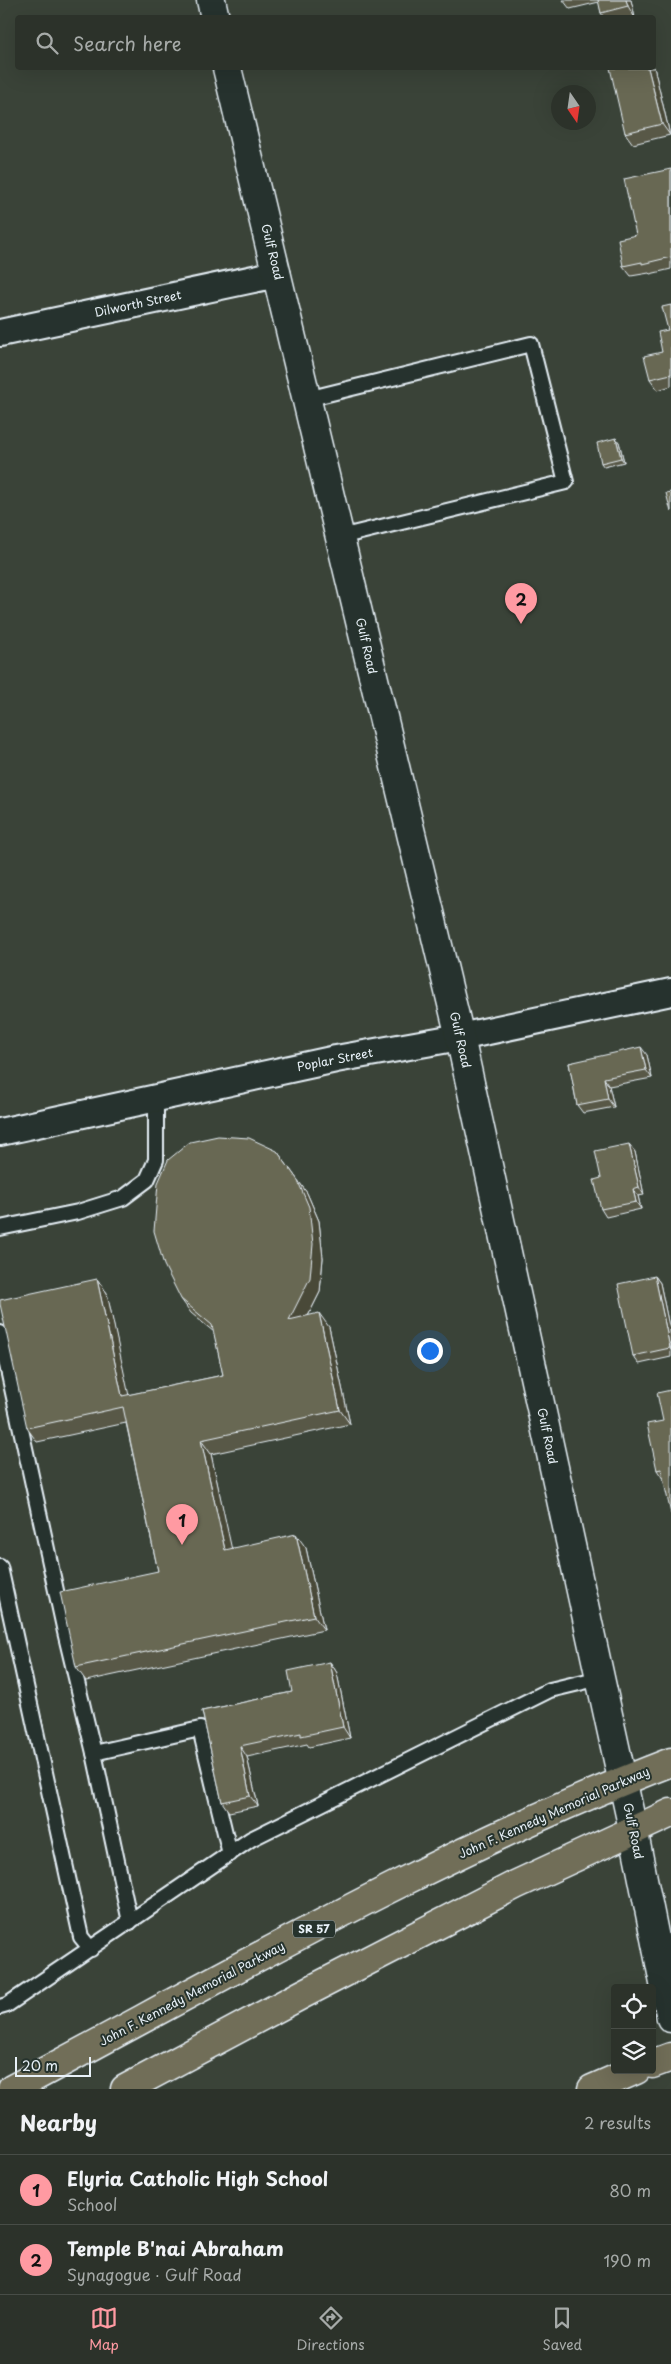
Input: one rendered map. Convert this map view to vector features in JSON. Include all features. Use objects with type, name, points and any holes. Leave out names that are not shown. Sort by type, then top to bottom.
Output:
[{"type":"highway","name":"John F. Kennedy Memorial Parkway","points":[[12,2089],[435,1865],[622,1781],[671,1762]]},
{"type":"highway","points":[[125,2089],[303,1994],[471,1908],[633,1829],[671,1813]]},
{"type":"highway","points":[[656,2063],[671,2057]]},
{"type":"highway","points":[[592,2089],[627,2074]]},
{"type":"street","points":[[211,0],[214,15]]},
{"type":"street","name":"Gulf Road","points":[[227,70],[460,1037],[633,1829],[671,2018]]},
{"type":"street","name":"Dilworth Street","points":[[0,334],[277,274]]},
{"type":"street","name":"Poplar Street","points":[[0,1132],[336,1060],[460,1037],[671,992]]},
{"type":"lane","points":[[307,399],[531,344],[566,482],[340,537]]},
{"type":"lane","points":[[0,1228],[78,1212],[123,1198],[147,1180],[156,1160],[156,1098]]},
{"type":"lane","points":[[0,1333],[130,1922]]},
{"type":"lane","points":[[0,1567],[82,1937],[91,1949]]},
{"type":"lane","points":[[0,2007],[7,2005],[91,1949],[251,1839],[550,1690],[600,1678]]},
{"type":"lane","points":[[94,1753],[200,1729],[230,1854]]},
{"type":"building","points":[[598,0],[626,0],[628,6],[601,13]]},
{"type":"building","points":[[610,70],[648,70],[662,124],[625,133]]},
{"type":"building","points":[[671,169],[671,257],[642,264],[642,262],[623,266],[618,239],[636,235],[624,179]]},
{"type":"building","points":[[671,305],[671,374],[650,379],[644,356],[662,352],[658,332],[668,330],[662,307]]},
{"type":"building","points":[[616,438],[621,458],[601,463],[597,443]]},
{"type":"building","points":[[671,492],[671,512],[666,493]]},
{"type":"building","points":[[641,1047],[646,1070],[604,1078],[608,1099],[577,1105],[569,1063]]},
{"type":"building","points":[[218,1136],[249,1138],[277,1151],[297,1179],[309,1207],[313,1244],[310,1278],[289,1320],[319,1313],[340,1410],[201,1440],[225,1550],[296,1534],[314,1616],[76,1667],[60,1592],[158,1571],[123,1407],[27,1428],[0,1300],[97,1279],[122,1396],[223,1375],[212,1325],[181,1299],[164,1265],[154,1231],[158,1183],[168,1160],[190,1142]]},
{"type":"building","points":[[629,1144],[639,1187],[633,1189],[636,1202],[601,1209],[594,1180],[601,1178],[595,1151]]},
{"type":"building","points":[[655,1276],[670,1348],[633,1356],[618,1284]]},
{"type":"building","points":[[671,1390],[671,1514],[661,1469],[657,1470],[647,1424],[663,1421],[657,1393]]},
{"type":"building","points":[[330,1662],[343,1727],[301,1736],[301,1733],[240,1746],[250,1796],[222,1802],[202,1711],[292,1692],[288,1671]]},
{"type":"place","name":"Temple B'nai Abraham","points":[[521,624]]},
{"type":"place","name":"Elyria Catholic High School","points":[[182,1545]]}]
